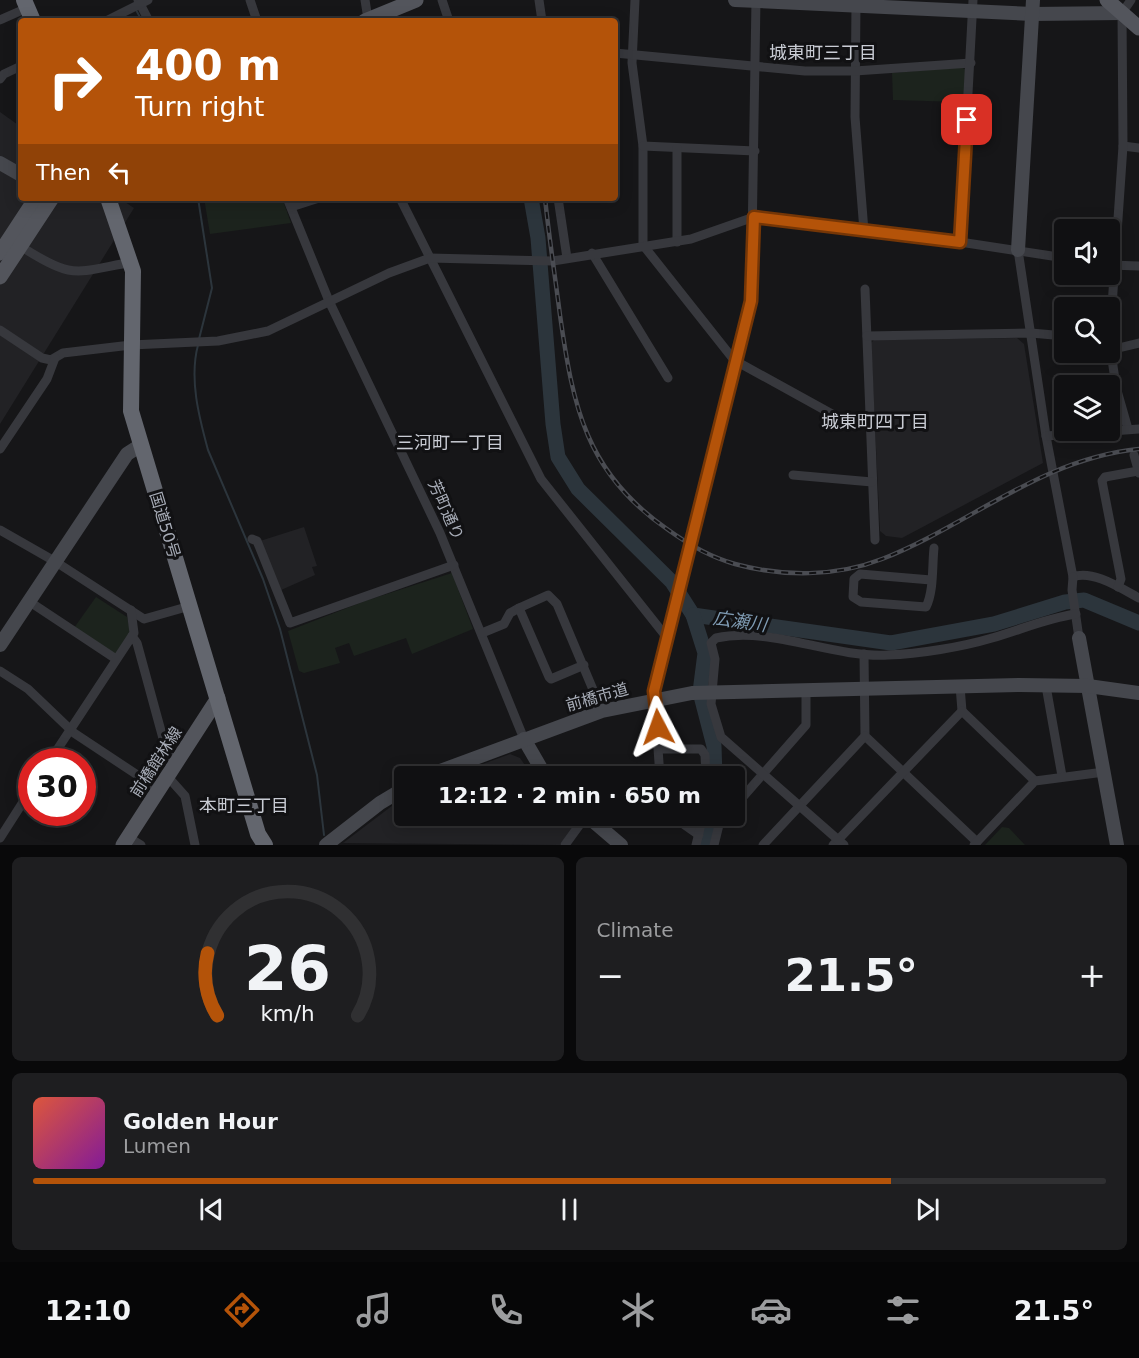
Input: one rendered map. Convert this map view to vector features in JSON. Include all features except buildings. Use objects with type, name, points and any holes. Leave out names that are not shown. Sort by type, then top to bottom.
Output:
[{"type":"highway","name":"国道50号","points":[[109,201],[132,262],[130,402],[260,841]]},
{"type":"main road","points":[[372,18],[416,0]]},
{"type":"main road","points":[[1107,0],[1126,6],[1139,28]]},
{"type":"main road","points":[[0,253],[26,214],[30,201]]},
{"type":"main road","points":[[26,214],[43,201]]},
{"type":"main road","points":[[0,277],[45,201]]},
{"type":"main road","name":"前橋館林線","points":[[131,842],[218,698]]},
{"type":"street","points":[[250,0],[256,18]]},
{"type":"street","points":[[365,0],[367,18]]},
{"type":"street","points":[[442,0],[448,18]]},
{"type":"street","points":[[539,0],[542,18]]},
{"type":"street","points":[[635,0],[632,54],[643,146],[643,245],[737,362],[841,418],[869,419]]},
{"type":"street","points":[[735,0],[1033,7],[1126,6],[1123,146],[1116,219]]},
{"type":"street","points":[[660,766],[654,691],[751,301],[756,1]]},
{"type":"street","points":[[112,18],[142,2],[148,18]]},
{"type":"street","points":[[856,3],[855,71],[864,231]]},
{"type":"street","points":[[960,242],[973,6]]},
{"type":"street","points":[[1033,7],[1018,250],[1046,436],[1072,577],[1079,638],[1117,845]]},
{"type":"street","points":[[0,20],[28,10]]},
{"type":"street","points":[[618,53],[805,71],[855,71],[971,63]]},
{"type":"street","points":[[0,79],[4,74],[18,67]]},
{"type":"street","points":[[643,146],[755,151]]},
{"type":"street","points":[[1123,146],[1139,148]]},
{"type":"street","points":[[677,242],[678,148]]},
{"type":"street","points":[[0,163],[18,173]]},
{"type":"street","points":[[402,201],[541,480],[668,639]]},
{"type":"street","points":[[558,201],[567,258]]},
{"type":"street","name":"芳町通り","points":[[289,202],[329,301],[386,416],[454,565],[524,739]]},
{"type":"street","points":[[0,449],[47,379],[55,358],[63,352],[131,345],[194,342],[268,331],[389,273],[430,258],[548,261],[643,245],[677,242],[754,217],[960,242],[1054,256]]},
{"type":"street","points":[[20,246],[64,271],[88,272],[132,262]]},
{"type":"street","points":[[592,253],[668,378]]},
{"type":"street","points":[[1120,265],[1139,266]]},
{"type":"street","points":[[865,289],[875,540]]},
{"type":"street","points":[[0,330],[42,358],[55,358]]},
{"type":"street","points":[[867,336],[1031,333],[1054,335]]},
{"type":"street","points":[[1120,348],[1139,343]]},
{"type":"street","points":[[1112,363],[1116,387],[1128,429]]},
{"type":"street","points":[[1046,436],[1139,429]]},
{"type":"street","points":[[0,645],[127,454],[141,445]]},
{"type":"street","points":[[1118,587],[1120,579],[1102,481],[1105,477],[1139,472],[1134,455]]},
{"type":"street","points":[[793,475],[872,482]]},
{"type":"street","points":[[0,530],[56,562],[144,619],[190,606]]},
{"type":"street","points":[[252,539],[257,541],[290,623],[454,565]]},
{"type":"street","points":[[931,580],[860,574],[854,579],[853,597],[859,602],[923,608],[927,604],[931,580],[934,548]]},
{"type":"street","points":[[1072,577],[1078,575],[1091,577],[1139,598]]},
{"type":"street","points":[[482,633],[504,624],[510,613],[548,595],[552,598],[584,665],[602,711]]},
{"type":"street","points":[[30,602],[116,659]]},
{"type":"street","points":[[519,608],[551,679],[584,665]]},
{"type":"street","points":[[58,748],[132,636],[135,628],[131,610]]},
{"type":"street","points":[[962,711],[902,771],[839,843],[800,805],[721,737],[711,704],[715,659],[711,643],[716,638],[740,635],[864,654],[899,655],[990,639],[1075,612]]},
{"type":"street","points":[[132,636],[137,643],[167,753],[177,764]]},
{"type":"street","points":[[864,654],[865,736],[976,843],[1035,781],[1104,772]]},
{"type":"street","points":[[0,671],[28,689],[70,730],[185,796],[195,845]]},
{"type":"street","points":[[960,686],[962,711],[1035,781]]},
{"type":"street","name":"前橋市道","points":[[453,766],[602,711],[656,699],[712,692],[960,686],[1088,686],[1139,693]]},
{"type":"street","points":[[1046,686],[1062,776]]},
{"type":"street","points":[[745,795],[806,725],[806,691]]},
{"type":"street","points":[[763,845],[865,736]]},
{"type":"street","points":[[524,739],[540,766]]},
{"type":"street","points":[[659,749],[701,748],[705,755],[706,766]]},
{"type":"street","points":[[326,845],[394,796]]},
{"type":"street","points":[[0,838],[18,810]]},
{"type":"street","points":[[565,845],[579,826]]},
{"type":"street","points":[[598,826],[621,845]]},
{"type":"street","points":[[682,826],[697,840]]},
{"type":"street","points":[[714,845],[719,826]]},
{"type":"shaded area","points":[[961,67],[966,70],[964,99],[960,102],[893,100],[892,73]]},
{"type":"shaded area","points":[[0,112],[18,125],[18,201],[124,201],[134,208],[0,424]]},
{"type":"shaded area","points":[[204,201],[283,201],[291,223],[210,234]]},
{"type":"shaded area","points":[[1017,338],[1024,344],[1043,463],[902,538],[886,536],[880,531],[871,343],[874,340]]},
{"type":"shaded area","points":[[304,527],[317,566],[312,567],[315,575],[281,590],[260,541]]},
{"type":"shaded area","points":[[452,573],[473,629],[412,654],[406,638],[354,656],[349,643],[335,648],[340,663],[304,673],[299,671],[288,631],[365,601]]},
{"type":"shaded area","points":[[96,597],[127,617],[131,633],[118,653],[113,654],[74,628]]},
{"type":"shaded area","points":[[510,754],[520,758],[525,766],[478,766]]},
{"type":"shaded area","points":[[394,804],[394,826],[575,826],[560,845],[343,843]]},
{"type":"shaded area","points":[[1002,827],[1009,828],[1025,845],[985,845]]},
{"type":"waterway","points":[[135,8],[140,18]]},
{"type":"waterway","points":[[198,201],[212,288],[199,339]]},
{"type":"waterway","name":"広瀬川","points":[[532,201],[538,238],[553,424],[558,457],[578,489],[672,582],[693,615],[891,643],[994,624],[1065,602],[1084,600],[1139,623]]},
{"type":"waterway","points":[[198,345],[195,358],[195,384],[208,450],[263,579],[280,629],[317,775],[324,835]]},
{"type":"waterway","points":[[693,615],[705,653],[700,692],[714,746],[715,766]]},
{"type":"waterway","points":[[704,845],[709,826]]},
{"type":"railway","points":[[545,201],[565,348],[578,408],[588,436],[601,461],[618,485],[640,508],[683,540],[717,558],[753,568],[790,573],[828,572],[864,565],[915,545],[1007,495],[1070,465],[1103,455],[1139,449]]},
{"type":"district","name":"城東町三丁目","points":[[823,52]]},
{"type":"district","name":"城東町四丁目","points":[[875,421]]},
{"type":"district","name":"三河町一丁目","points":[[450,442]]},
{"type":"district","name":"本町三丁目","points":[[244,805]]},
{"type":"route","points":[[658,727],[654,691],[751,301],[754,217],[960,242],[967,120]]}]
